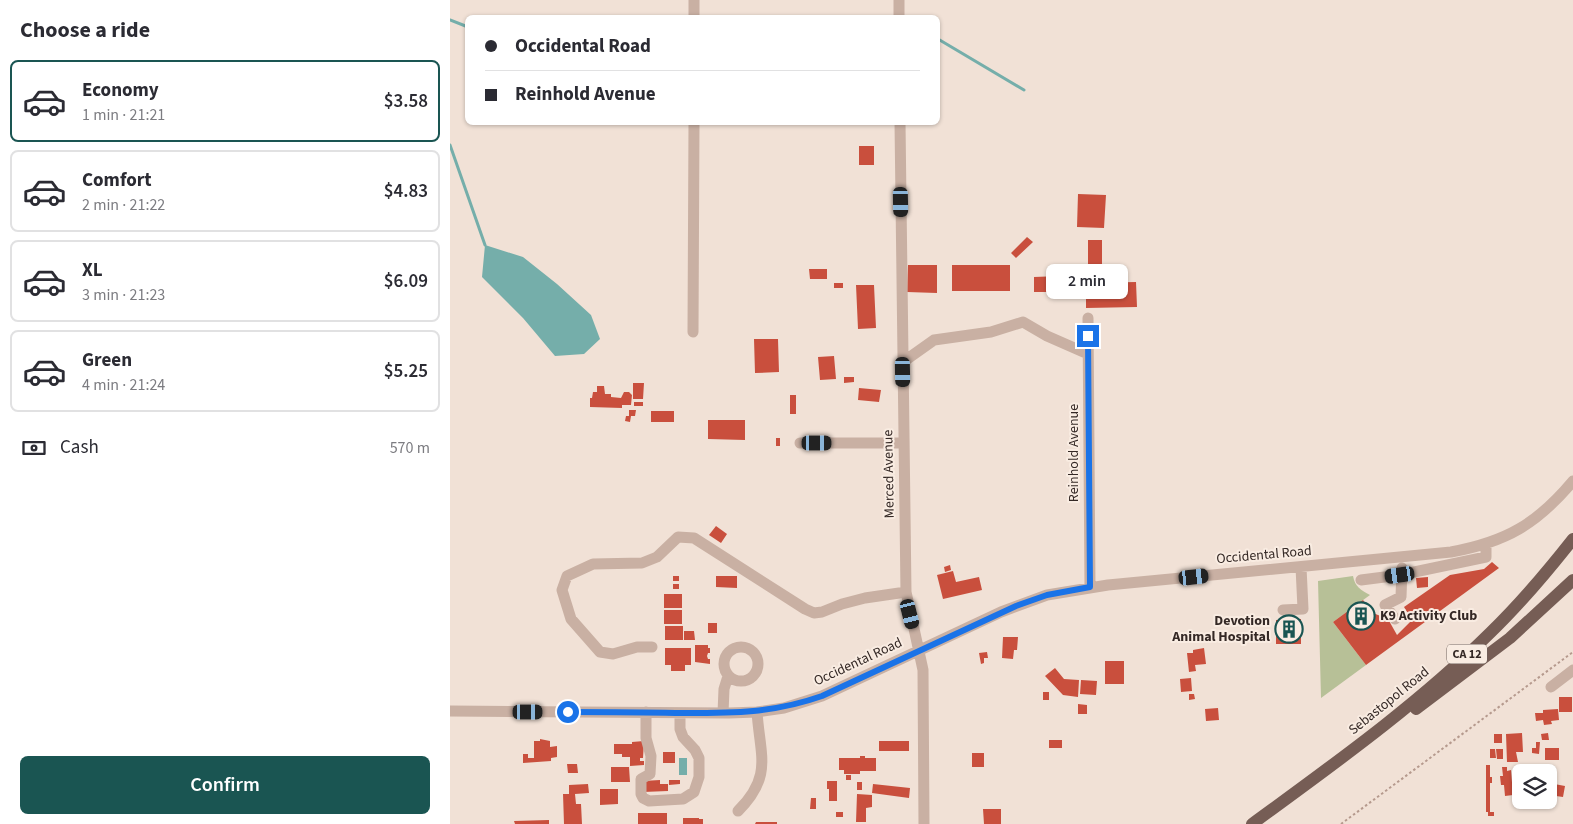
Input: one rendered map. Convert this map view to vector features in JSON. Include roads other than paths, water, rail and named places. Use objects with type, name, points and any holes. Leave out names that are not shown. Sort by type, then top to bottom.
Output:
[{"type":"main road","name":"Sebastopol Road","points":[[1252,824],[1347,754],[1441,678],[1490,633],[1524,598],[1573,539]]},
{"type":"main road","name":"Sebastopol Road","points":[[1347,754],[1415,709],[1476,665],[1525,625],[1573,580]]},
{"type":"street","points":[[694,0],[694,15]]},
{"type":"street","points":[[899,0],[899,15]]},
{"type":"street","points":[[693,332],[694,125]]},
{"type":"street","name":"Merced Avenue","points":[[900,125],[906,592],[923,670],[924,824]]},
{"type":"street","name":"Reinhold Avenue","points":[[1088,318],[1090,587]]},
{"type":"street","points":[[903,362],[934,340],[991,332],[1023,322],[1047,336],[1088,354]]},
{"type":"street","points":[[800,443],[904,443]]},
{"type":"street","name":"Occidental Road","points":[[450,711],[723,713],[757,712],[796,705],[822,696],[1031,600],[1062,592],[1090,587],[1451,552],[1486,544],[1515,532],[1536,518],[1573,481]]},
{"type":"street","points":[[652,647],[637,647],[613,654],[600,652],[571,619],[562,590],[568,576],[593,564],[642,563],[657,557],[678,537],[694,538],[814,613],[865,598],[906,592]]},
{"type":"street","points":[[1361,580],[1400,575],[1486,557],[1486,544]]},
{"type":"street","points":[[1395,619],[1385,605],[1401,597],[1400,575],[1404,557]]},
{"type":"street","points":[[1284,610],[1303,609],[1302,566]]},
{"type":"street","points":[[1551,687],[1573,670]]},
{"type":"street","points":[[723,713],[724,689],[728,676]]},
{"type":"street","points":[[646,712],[646,738],[651,756],[650,774],[641,779],[641,794],[649,801],[683,799],[694,792],[698,784],[698,758],[695,750],[683,737],[680,729],[680,713]]},
{"type":"street","points":[[738,811],[750,799],[762,774],[757,712]]},
{"type":"water","points":[[485,245],[523,257],[557,284],[591,315],[600,339],[584,354],[555,356],[523,318],[482,277]]},
{"type":"water","points":[[679,758],[687,758],[687,775],[679,775]]},
{"type":"waterway","points":[[450,20],[465,26]]},
{"type":"waterway","points":[[940,40],[1024,90]]},
{"type":"waterway","points":[[450,145],[485,245]]},
{"type":"place","name":"K9 Activity Club","points":[[1361,616]]},
{"type":"place","name":"Devotion Animal Hospital","points":[[1289,629]]}]
